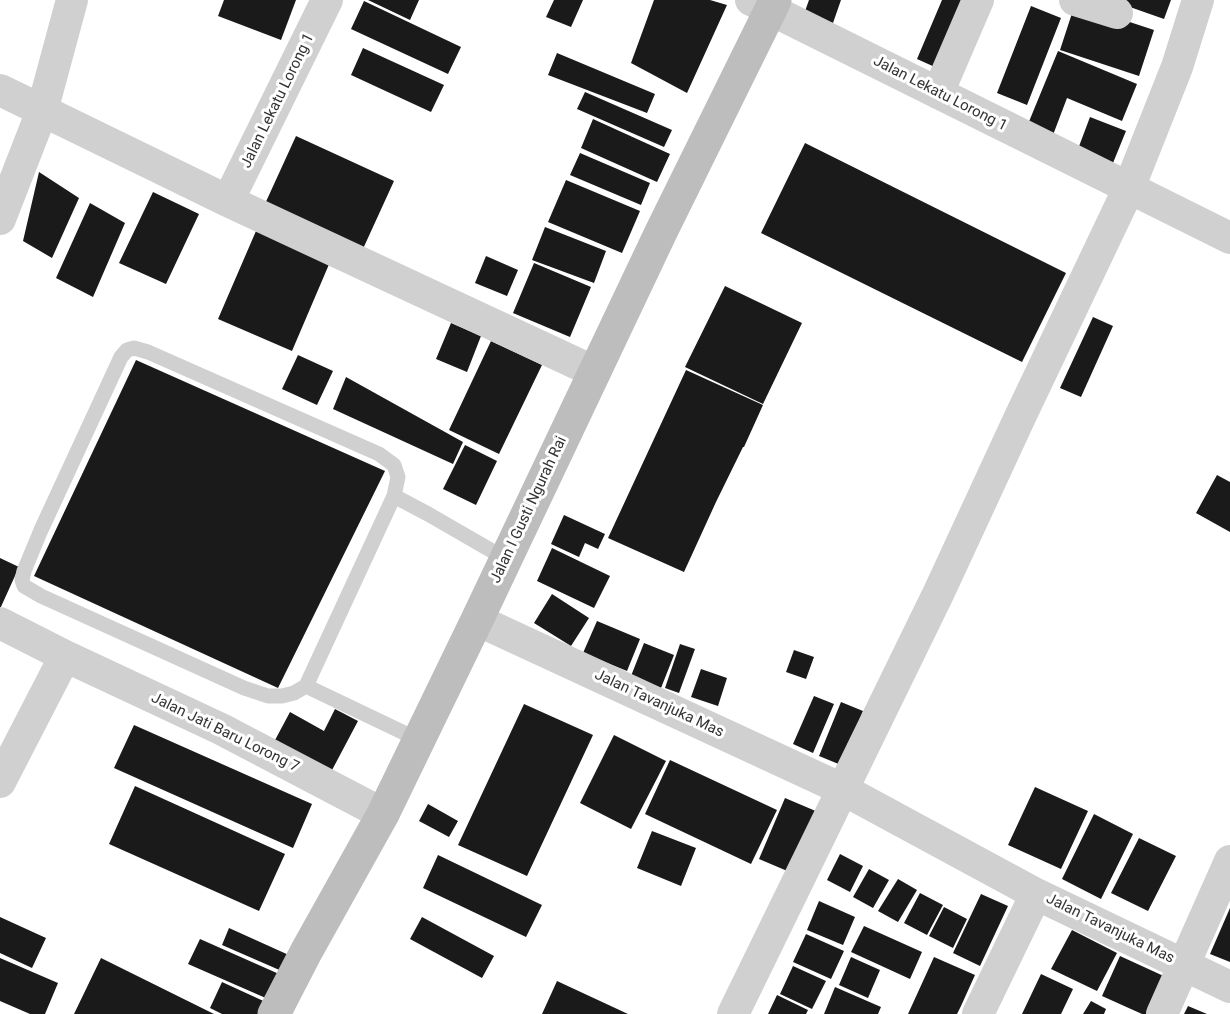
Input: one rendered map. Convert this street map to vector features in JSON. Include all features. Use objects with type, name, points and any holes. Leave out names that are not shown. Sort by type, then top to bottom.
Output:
[{"type":"main road","name":"Jalan I Gusti Ngurah Rai","points":[[274,1014],[383,814],[595,372],[766,3]]},
{"type":"street","points":[[0,219],[42,111],[72,0]]},
{"type":"street","name":"Jalan Lekatu Lorong 1","points":[[228,201],[327,0]]},
{"type":"street","points":[[938,93],[978,0]]},
{"type":"street","points":[[1075,0],[1117,13]]},
{"type":"street","points":[[734,1014],[939,592],[1129,188],[1178,67],[1197,0]]},
{"type":"street","name":"Jalan Lekatu Lorong 1","points":[[766,3],[938,93],[1230,238]]},
{"type":"street","points":[[0,90],[228,201],[595,372]]},
{"type":"street","name":"Jalan Tavanjuka Mas","points":[[477,620],[842,789],[1036,894],[1230,987]]},
{"type":"street","name":"Jalan Jati Baru Lorong 7","points":[[0,623],[221,729],[383,814]]},
{"type":"street","points":[[0,782],[65,656]]},
{"type":"street","name":"Jalan Tavanjuka Mas","points":[[1162,1014],[1230,861]]},
{"type":"street","name":"Jalan Tavanjuka Mas","points":[[978,1014],[1036,894]]},
{"type":"lane","points":[[134,348],[148,352],[379,454],[394,465],[398,477],[393,496],[306,686],[294,693],[282,696],[268,696],[244,688],[41,596],[24,586],[22,580],[41,530],[121,357],[127,350],[134,348]]},
{"type":"lane","points":[[393,496],[506,559]]},
{"type":"lane","points":[[306,686],[419,740]]},
{"type":"building","points":[[224,0],[296,0],[281,40],[218,16]]},
{"type":"building","points":[[368,0],[419,0],[410,20]]},
{"type":"building","points":[[554,0],[583,0],[571,27],[546,17]]},
{"type":"building","points":[[654,0],[710,0],[727,5],[687,93],[631,63]]},
{"type":"building","points":[[809,0],[841,0],[833,23],[804,14]]},
{"type":"building","points":[[942,0],[967,0],[937,68],[917,59]]},
{"type":"building","points":[[1110,0],[1171,0],[1164,19]]},
{"type":"building","points":[[364,1],[461,47],[448,74],[351,29]]},
{"type":"building","points":[[1075,4],[1154,30],[1139,76],[1060,50]]},
{"type":"building","points":[[1031,6],[1061,18],[1027,105],[997,93]]},
{"type":"building","points":[[363,48],[444,85],[431,112],[351,75]]},
{"type":"building","points":[[1058,51],[1137,84],[1122,121],[1067,98],[1053,135],[1028,124]]},
{"type":"building","points":[[557,53],[655,94],[647,113],[548,75]]},
{"type":"building","points":[[585,92],[672,130],[664,147],[577,109]]},
{"type":"building","points":[[1090,117],[1126,131],[1113,163],[1078,149]]},
{"type":"building","points":[[593,119],[670,154],[657,182],[581,148]]},
{"type":"building","points":[[296,136],[394,181],[362,251],[264,206]]},
{"type":"building","points":[[805,143],[1066,273],[1022,362],[761,233]]},
{"type":"building","points":[[580,153],[650,183],[641,205],[570,175]]},
{"type":"building","points":[[39,172],[79,198],[52,258],[23,241]]},
{"type":"building","points":[[566,180],[640,211],[622,253],[548,222]]},
{"type":"building","points":[[153,192],[199,214],[166,284],[119,263]]},
{"type":"building","points":[[90,203],[125,223],[93,297],[56,278]]},
{"type":"building","points":[[545,227],[606,251],[594,283],[532,260]]},
{"type":"building","points":[[256,231],[330,262],[292,351],[218,319]]},
{"type":"building","points":[[486,256],[518,270],[507,296],[475,283]]},
{"type":"building","points":[[534,263],[591,287],[570,337],[513,313]]},
{"type":"building","points":[[725,286],[802,323],[763,404],[685,367]]},
{"type":"building","points":[[1093,317],[1113,326],[1081,397],[1060,388]]},
{"type":"building","points":[[451,323],[481,336],[467,372],[436,359]]},
{"type":"building","points":[[491,341],[542,365],[499,454],[449,430]]},
{"type":"building","points":[[298,355],[333,371],[317,405],[282,389]]},
{"type":"building","points":[[136,360],[385,471],[278,688],[34,576]]},
{"type":"building","points":[[686,370],[763,405],[684,572],[608,538]]},
{"type":"building","points":[[346,377],[463,442],[453,464],[333,409]]},
{"type":"building","points":[[465,445],[497,461],[476,505],[443,489]]},
{"type":"building","points":[[1217,475],[1230,482],[1230,532],[1196,513]]},
{"type":"building","points":[[564,515],[605,534],[598,549],[585,543],[579,557],[551,544]]},
{"type":"building","points":[[552,548],[610,576],[594,608],[537,581]]},
{"type":"building","points":[[0,558],[19,567],[0,609]]},
{"type":"building","points":[[552,594],[589,618],[571,646],[534,623]]},
{"type":"building","points":[[597,621],[640,639],[627,671],[583,653]]},
{"type":"building","points":[[644,643],[674,655],[661,688],[631,676]]},
{"type":"building","points":[[680,644],[695,649],[679,693],[665,688]]},
{"type":"building","points":[[794,650],[814,657],[806,679],[786,672]]},
{"type":"building","points":[[701,669],[727,678],[718,706],[691,697]]},
{"type":"building","points":[[814,696],[834,704],[813,753],[793,744]]},
{"type":"building","points":[[841,702],[863,711],[841,765],[819,756]]},
{"type":"building","points":[[524,704],[593,735],[527,876],[458,845]]},
{"type":"building","points":[[335,709],[358,721],[331,772],[274,742],[290,712],[324,731]]},
{"type":"building","points":[[134,725],[312,804],[293,848],[114,768]]},
{"type":"building","points":[[614,735],[666,761],[631,829],[580,803]]},
{"type":"building","points":[[670,760],[777,810],[751,864],[645,814]]},
{"type":"building","points":[[135,786],[285,854],[259,911],[109,844]]},
{"type":"building","points":[[1035,787],[1088,811],[1061,869],[1008,845]]},
{"type":"building","points":[[785,798],[818,812],[792,873],[759,859]]},
{"type":"building","points":[[428,804],[458,821],[449,837],[419,821]]},
{"type":"building","points":[[1094,814],[1133,834],[1101,899],[1062,879]]},
{"type":"building","points":[[652,831],[696,848],[681,886],[637,868]]},
{"type":"building","points":[[1139,838],[1176,856],[1148,911],[1111,893]]},
{"type":"building","points":[[840,854],[863,866],[850,892],[827,880]]},
{"type":"building","points":[[438,855],[542,905],[526,937],[423,888]]},
{"type":"building","points":[[869,869],[889,880],[873,908],[853,897]]},
{"type":"building","points":[[898,879],[917,890],[898,922],[878,911]]},
{"type":"building","points":[[920,893],[943,905],[927,935],[904,923]]},
{"type":"building","points":[[981,894],[1008,906],[980,966],[953,953]]},
{"type":"building","points":[[819,901],[855,917],[843,945],[807,930]]},
{"type":"building","points":[[944,907],[967,919],[953,948],[929,936]]},
{"type":"building","points":[[1230,908],[1230,962],[1210,954]]},
{"type":"building","points":[[0,917],[46,938],[32,968],[0,953]]},
{"type":"building","points":[[422,917],[494,956],[482,978],[410,939]]},
{"type":"building","points":[[864,926],[922,952],[910,979],[851,952]]},
{"type":"building","points":[[229,928],[291,956],[284,972],[222,945]]},
{"type":"building","points":[[1072,930],[1117,953],[1097,991],[1051,969]]},
{"type":"building","points":[[806,934],[844,951],[831,979],[793,962]]},
{"type":"building","points":[[200,939],[279,974],[268,999],[188,964]]},
{"type":"building","points":[[1120,956],[1168,978],[1152,1014],[1142,1014],[1102,996]]},
{"type":"building","points":[[851,957],[880,970],[868,998],[839,985]]},
{"type":"building","points":[[934,957],[975,975],[961,1006],[957,1014],[908,1014]]},
{"type":"building","points":[[0,958],[58,983],[45,1014],[30,1014],[0,1001]]},
{"type":"building","points":[[101,958],[214,1014],[74,1014]]},
{"type":"building","points":[[793,966],[826,981],[812,1009],[780,994]]},
{"type":"building","points":[[1041,974],[1073,989],[1061,1014],[1022,1014]]},
{"type":"building","points":[[557,981],[628,1014],[542,1014]]},
{"type":"building","points":[[222,982],[270,1004],[265,1014],[222,1014],[210,1008]]},
{"type":"building","points":[[835,987],[881,1007],[878,1014],[824,1014]]},
{"type":"building","points":[[777,995],[808,1010],[806,1014],[768,1014]]},
{"type":"building","points":[[1091,1001],[1106,1009],[1104,1014],[1083,1014]]},
{"type":"building","points":[[1188,1006],[1207,1014],[1184,1014]]}]
